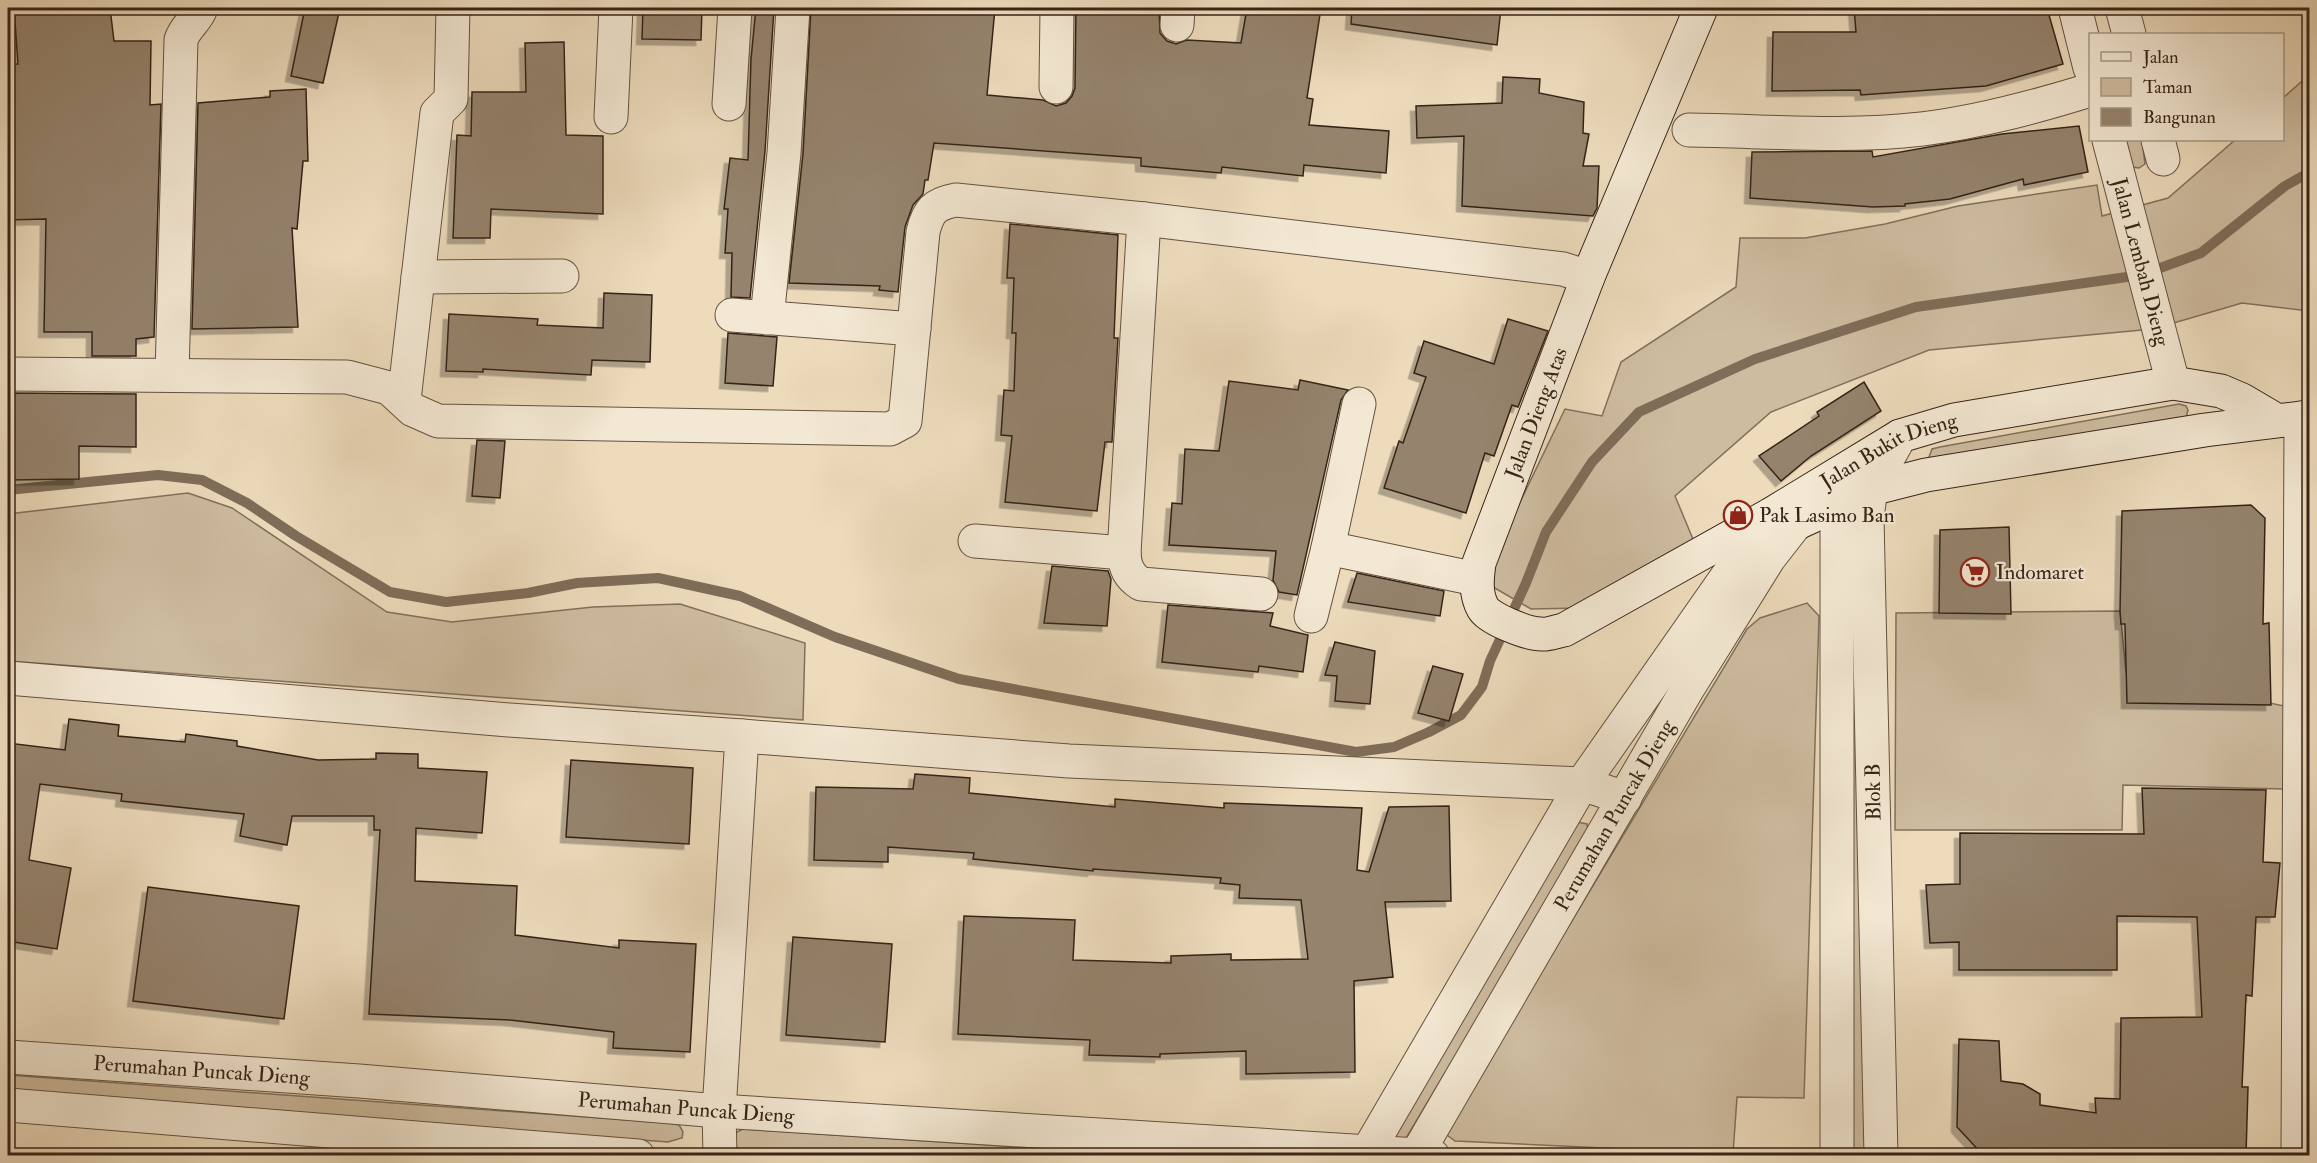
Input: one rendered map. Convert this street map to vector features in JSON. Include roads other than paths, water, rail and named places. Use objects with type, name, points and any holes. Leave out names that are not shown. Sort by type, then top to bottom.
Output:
[{"type":"street","points":[[172,375],[181,40],[184,30],[194,21],[201,8]]},
{"type":"street","points":[[404,400],[437,113],[451,99],[453,8]]},
{"type":"street","points":[[610,117],[616,8]]},
{"type":"street","points":[[729,104],[735,8]]},
{"type":"street","points":[[767,318],[784,153],[793,8]]},
{"type":"street","points":[[1056,87],[1057,8]]},
{"type":"street","name":"Jalan Dieng Atas","points":[[1688,561],[1564,630],[1543,635],[1525,632],[1484,611],[1478,597],[1476,579],[1479,563],[1588,277],[1701,8]]},
{"type":"street","points":[[2075,8],[2089,60]]},
{"type":"street","points":[[2122,8],[2129,33]]},
{"type":"street","points":[[1689,130],[1860,133],[1921,129],[2003,116],[2089,91]]},
{"type":"street","name":"Jalan Lembah Dieng","points":[[2109,141],[2173,383],[2205,430]]},
{"type":"street","points":[[8,374],[347,377],[389,388],[413,410],[438,421],[890,429],[905,421],[922,232],[927,214],[938,203],[956,200],[1144,219],[1563,269],[1588,277]]},
{"type":"street","points":[[1144,219],[1125,565],[1131,577],[1142,584],[1261,594]]},
{"type":"street","points":[[418,278],[562,276]]},
{"type":"street","points":[[732,315],[914,329]]},
{"type":"street","name":"Jalan Bukit Dieng","points":[[1688,561],[1784,520],[1829,496],[1866,474],[1900,436],[1954,420],[2173,383],[2221,391],[2295,418]]},
{"type":"street","points":[[1311,616],[1359,404]]},
{"type":"street","points":[[2295,418],[2298,1155]]},
{"type":"street","name":"Jalan Bukit Dieng","points":[[1866,474],[1926,475],[1991,463],[2295,418]]},
{"type":"street","name":"Blok B","points":[[1866,474],[1881,1155]]},
{"type":"street","points":[[1829,496],[1837,1155]]},
{"type":"street","name":"Perumahan Puncak Dieng","points":[[1365,1154],[1582,784],[1752,543],[1784,520]]},
{"type":"street","name":"Perumahan Puncak Dieng","points":[[8,1057],[359,1081],[719,1111],[1365,1154],[1425,1155],[1688,688],[1769,558],[1784,520]]},
{"type":"street","points":[[975,541],[1124,553]]},
{"type":"street","points":[[1688,561],[1752,543]]},
{"type":"street","points":[[1328,548],[1476,579]]},
{"type":"street","points":[[8,678],[508,720],[1069,761],[1582,784],[1625,798]]},
{"type":"street","points":[[720,1155],[719,1111],[742,736]]},
{"type":"street","points":[[8,1105],[351,1144],[638,1155]]},
{"type":"waterway","points":[[8,490],[158,475],[202,480],[247,503],[296,536],[390,592],[446,602],[528,593],[577,583],[658,578],[740,596],[835,637],[959,679],[1356,752],[1394,747],[1461,715],[1482,687],[1490,661],[1526,583],[1546,532],[1592,462],[1639,412],[1755,359],[1916,307],[2141,275],[2201,253],[2285,186],[2310,172]]},
{"type":"place","name":"Pak Lasimo Ban","points":[[1738,515]]},
{"type":"place","name":"Indomaret","points":[[1975,572]]}]
